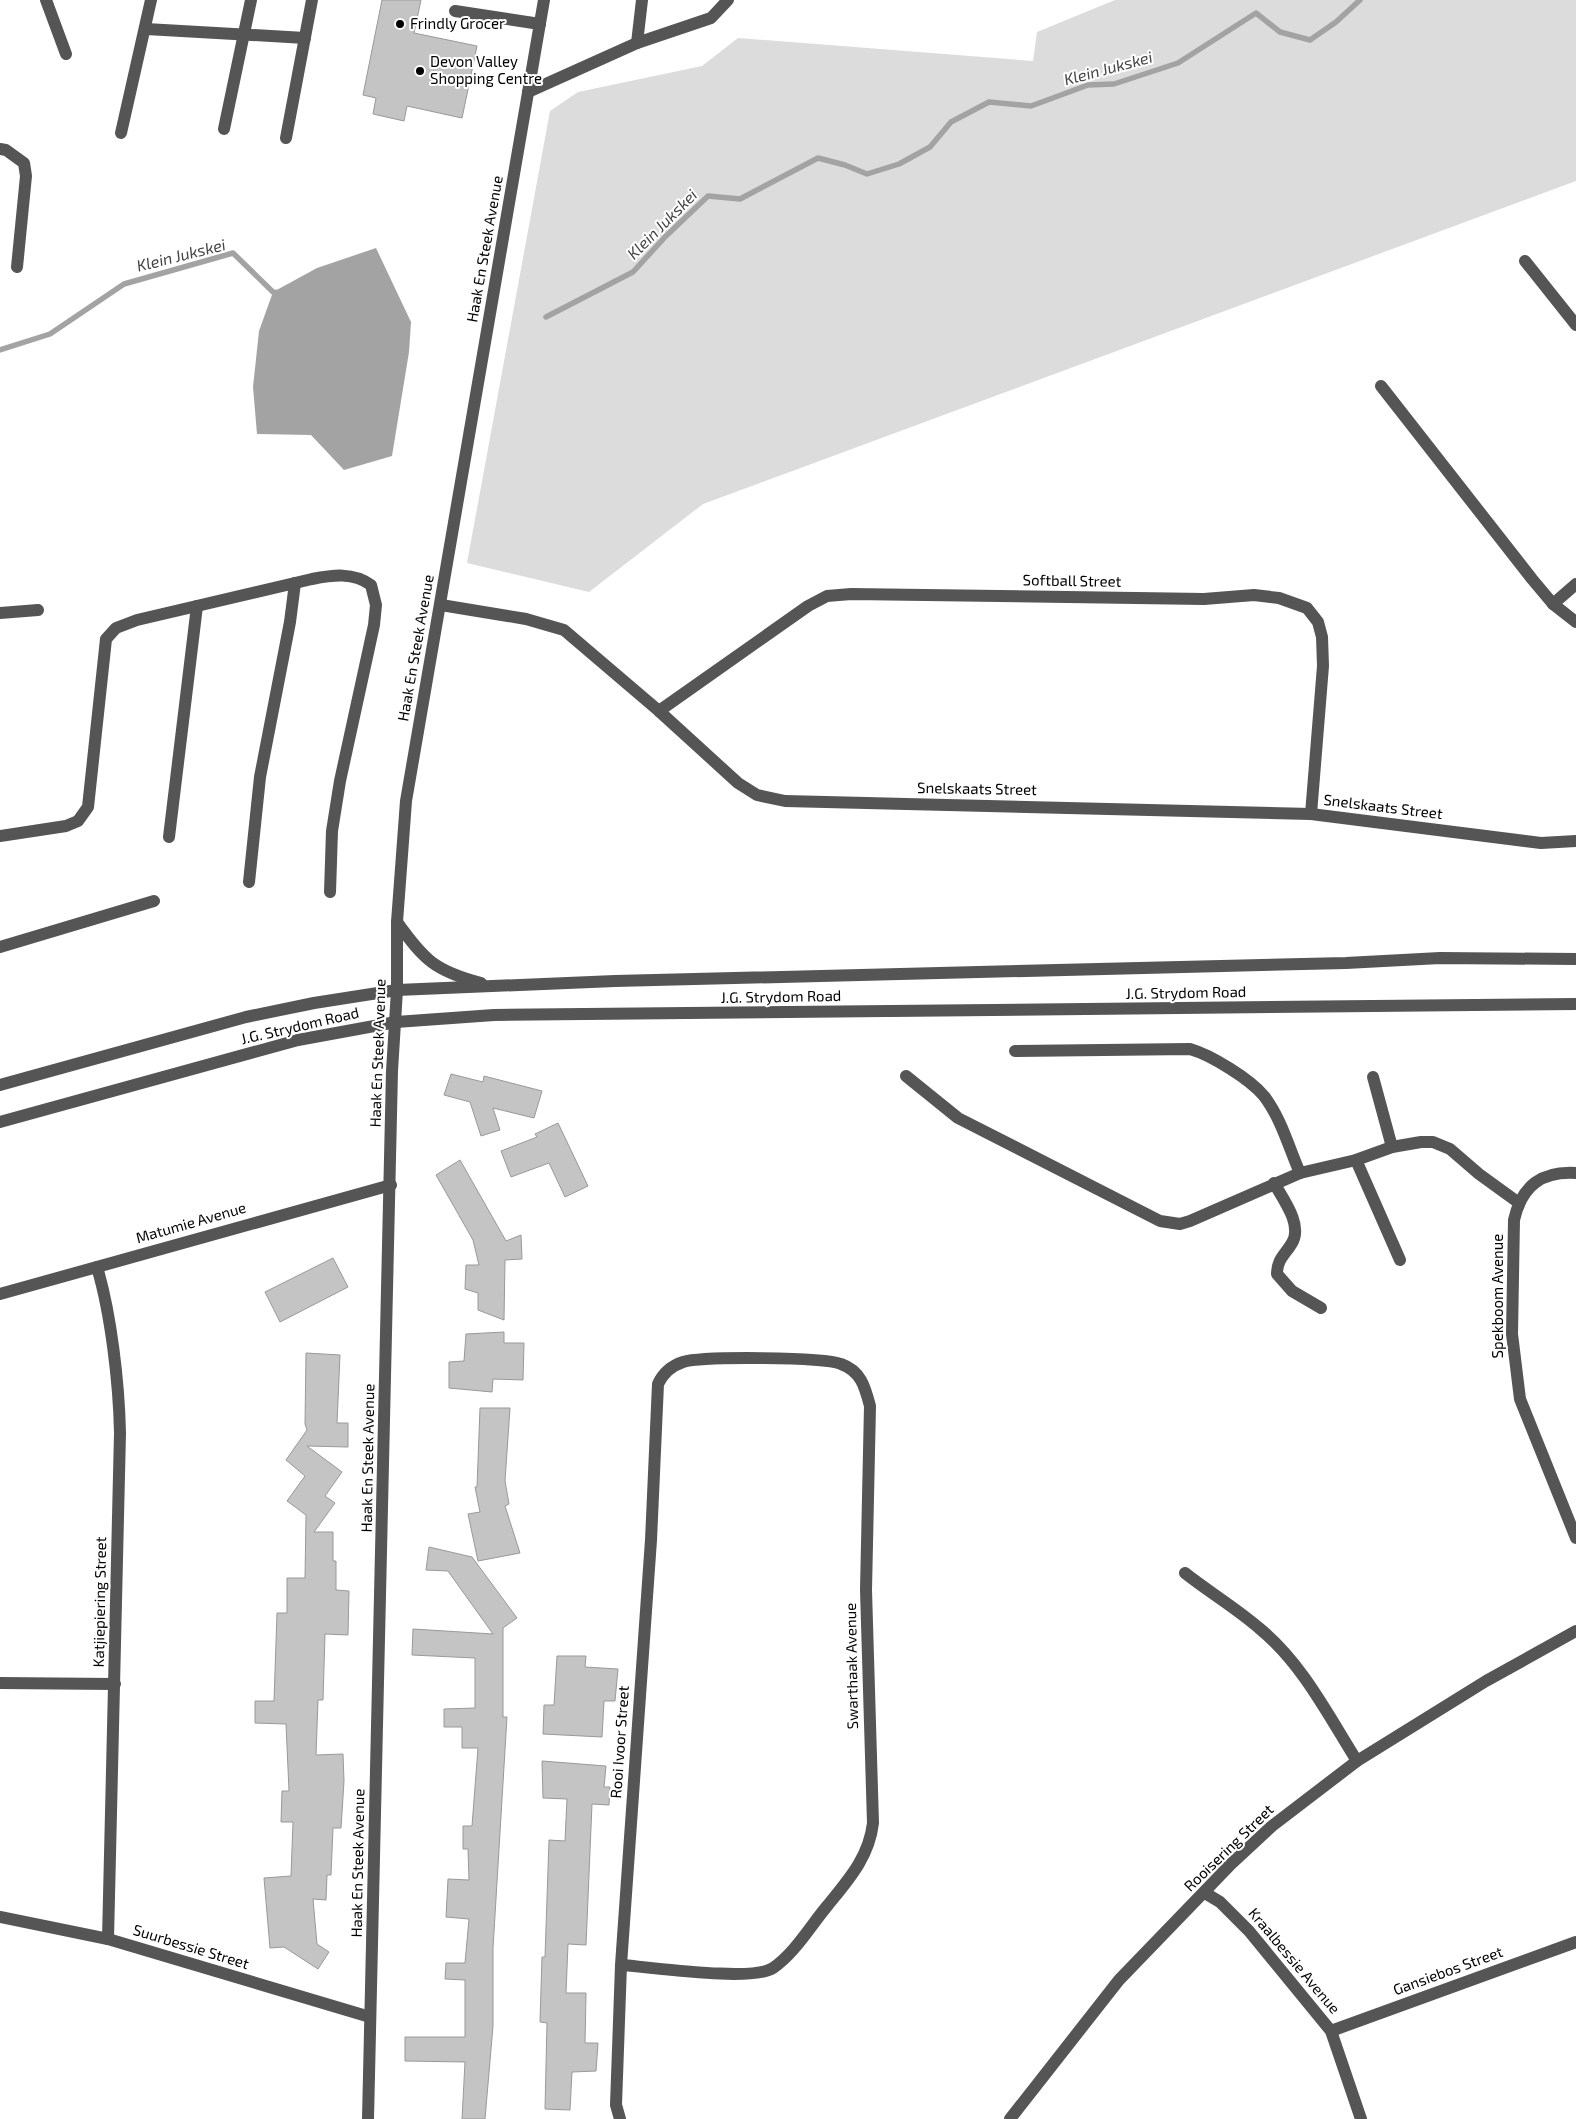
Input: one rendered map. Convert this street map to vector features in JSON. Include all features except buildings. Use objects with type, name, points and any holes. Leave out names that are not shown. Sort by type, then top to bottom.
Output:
[{"type":"street","points":[[46,0],[66,54]]},
{"type":"street","points":[[121,133],[146,29],[151,0]]},
{"type":"street","points":[[224,129],[251,0]]},
{"type":"street","points":[[286,138],[312,0]]},
{"type":"street","name":"Haak En Steek Avenue","points":[[368,2119],[393,1048],[396,1022],[397,922],[406,801],[544,0]]},
{"type":"street","points":[[637,43],[642,0]]},
{"type":"street","points":[[528,92],[637,43],[711,18],[728,0]]},
{"type":"street","points":[[455,11],[540,24]]},
{"type":"street","points":[[146,29],[305,38]]},
{"type":"street","points":[[0,149],[6,150],[24,163],[26,176],[17,267]]},
{"type":"street","points":[[1525,261],[1576,325]]},
{"type":"street","points":[[1381,386],[1553,604],[1576,622]]},
{"type":"street","points":[[0,836],[66,826],[78,821],[88,807],[106,638],[110,632],[123,624],[294,583],[329,576],[358,578],[371,585],[376,605],[374,624],[340,781],[332,831],[330,892]]},
{"type":"street","points":[[249,882],[260,777],[288,631],[294,583]]},
{"type":"street","points":[[1553,604],[1576,584]]},
{"type":"street","name":"Softball Street","points":[[659,711],[808,606],[827,596],[850,594],[1204,599],[1254,596],[1279,598],[1307,608],[1318,622],[1322,637],[1323,666],[1311,814]]},
{"type":"street","name":"Snelskaats Street","points":[[440,605],[526,619],[564,630],[659,711],[738,783],[757,795],[785,801],[1311,814],[1541,843],[1576,840]]},
{"type":"street","points":[[169,837],[197,606]]},
{"type":"street","points":[[0,613],[38,610]]},
{"type":"street","points":[[0,947],[154,901]]},
{"type":"street","points":[[397,922],[416,949],[429,962],[463,978],[493,986]]},
{"type":"street","name":"J.G. Strydom Road","points":[[0,1085],[246,1017],[314,1003],[397,990],[1440,958],[1576,958]]},
{"type":"street","name":"J.G. Strydom Road","points":[[0,1122],[298,1040],[396,1022],[494,1015],[1576,1004]]},
{"type":"street","points":[[1015,1051],[1190,1049],[1211,1056],[1263,1096],[1277,1120],[1300,1173]]},
{"type":"street","points":[[906,1076],[958,1118],[1160,1222],[1180,1224],[1300,1173],[1356,1160],[1392,1147],[1433,1142],[1450,1149],[1479,1174],[1519,1203]]},
{"type":"street","points":[[1374,1077],[1392,1147]]},
{"type":"street","points":[[1356,1160],[1400,1260]]},
{"type":"street","name":"Spekboom Avenue","points":[[1576,1173],[1559,1172],[1538,1179],[1519,1203],[1514,1220],[1512,1334],[1520,1399],[1576,1538]]},
{"type":"street","points":[[1274,1183],[1295,1227],[1293,1242],[1279,1258],[1277,1274],[1292,1291],[1321,1308]]},
{"type":"street","name":"Matumie Avenue","points":[[0,1294],[390,1186]]},
{"type":"street","name":"Katjiepiering Street","points":[[97,1267],[106,1304],[120,1413],[108,1939]]},
{"type":"street","name":"Swarthaak Avenue","points":[[621,1965],[744,1974],[770,1970],[785,1958],[862,1862],[869,1847],[873,1823],[866,1590],[870,1406],[863,1382],[849,1369],[830,1362],[712,1358],[684,1362],[668,1370]]},
{"type":"street","name":"Rooi Ivoor Street","points":[[620,2119],[616,2105],[616,2089],[621,1965],[651,1540],[658,1384],[668,1370]]},
{"type":"street","points":[[1185,1573],[1260,1628],[1281,1651],[1306,1679],[1356,1761]]},
{"type":"street","name":"Rooisering Street","points":[[1010,2119],[1119,1980],[1206,1893],[1231,1864],[1272,1826],[1356,1761],[1486,1681],[1576,1631]]},
{"type":"street","points":[[0,1683],[114,1684]]},
{"type":"street","name":"Kraalbessie Avenue","points":[[1206,1893],[1230,1911],[1249,1931],[1331,2031],[1361,2119]]},
{"type":"street","name":"Suurbessie Street","points":[[0,1917],[108,1939],[370,2017]]},
{"type":"street","name":"Gansiebos Street","points":[[1331,2031],[1576,1942]]},
{"type":"shaded area","points":[[1115,0],[1576,0],[1576,181],[703,504],[589,592],[467,563],[550,111],[578,92],[702,66],[738,38],[1033,61],[1037,32]]},
{"type":"shaded area","points":[[376,248],[411,322],[409,352],[392,456],[344,470],[311,435],[257,434],[253,387],[259,331],[273,292],[317,268]]},
{"type":"waterway","name":"Klein Jukskei","points":[[546,317],[633,272],[665,237],[708,196],[740,199],[818,158],[845,165],[867,174],[899,164],[930,147],[951,122],[989,102],[1031,106],[1088,85],[1114,84],[1178,63],[1256,13],[1280,32],[1310,40],[1336,22],[1360,0]]},
{"type":"waterway","name":"Klein Jukskei","points":[[0,350],[50,334],[124,284],[233,253],[273,292],[280,293]]},
{"type":"place","name":"Frindly Grocer","points":[[400,24]]},
{"type":"place","name":"Devon Valley Shopping Centre","points":[[420,71]]}]
